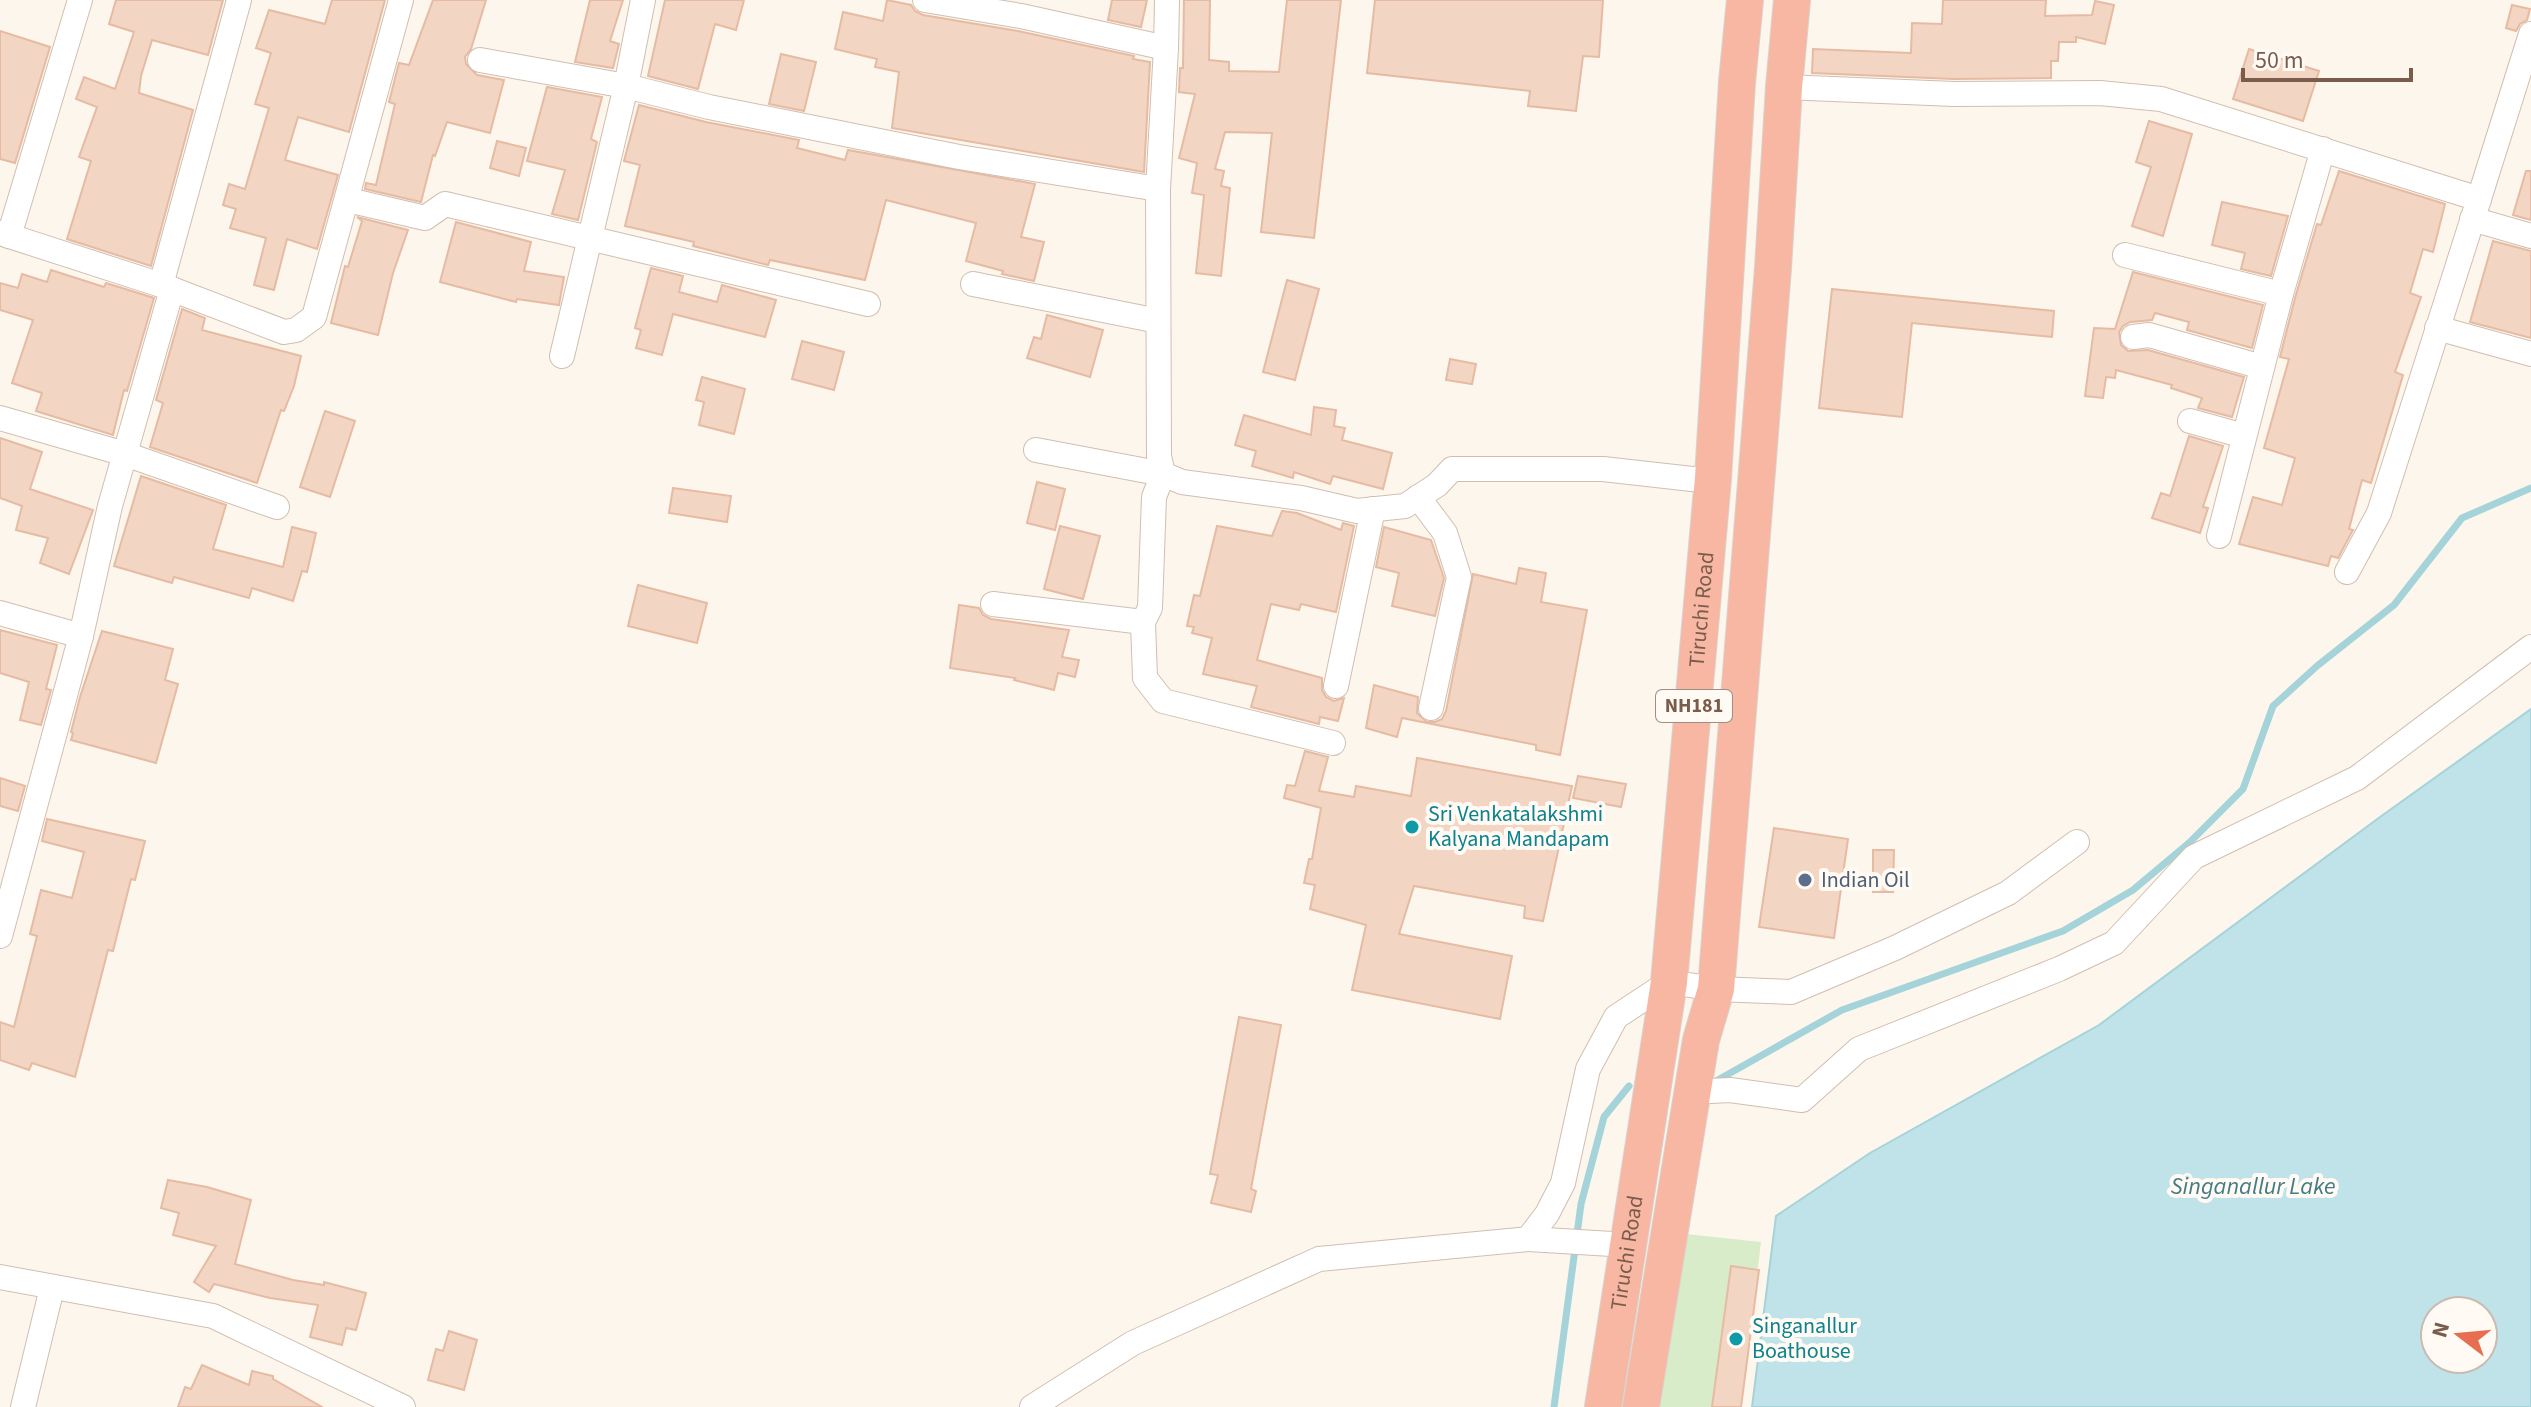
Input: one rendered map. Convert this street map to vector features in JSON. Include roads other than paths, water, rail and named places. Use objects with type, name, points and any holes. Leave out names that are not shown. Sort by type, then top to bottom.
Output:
[{"type":"highway","name":"Tiruchi Road","points":[[1603,1407],[1669,982],[1713,478],[1737,82],[1745,0]]},
{"type":"highway","name":"NH181","points":[[1641,1407],[1701,1040],[1716,989],[1792,0]]},
{"type":"street","points":[[80,0],[4,235],[167,287],[284,332],[296,330],[314,317],[401,0]]},
{"type":"street","points":[[0,936],[81,636],[110,506],[239,0]]},
{"type":"street","points":[[562,356],[626,86],[643,0]]},
{"type":"street","points":[[925,0],[1021,16],[1166,48]]},
{"type":"street","points":[[1167,0],[1158,189],[1159,456],[1163,474],[1154,497],[1150,608],[1143,622],[1145,678],[1163,701],[1333,743]]},
{"type":"street","points":[[2347,572],[2379,513],[2531,34]]},
{"type":"street","points":[[480,60],[626,86],[709,107],[959,157],[1158,189]]},
{"type":"street","points":[[1784,87],[1954,94],[2135,95],[2161,99],[2323,149],[2475,209],[2531,236]]},
{"type":"street","points":[[2219,536],[2281,294],[2323,149]]},
{"type":"street","points":[[348,200],[425,218],[445,204],[868,304]]},
{"type":"street","points":[[2125,255],[2281,294]]},
{"type":"street","points":[[973,284],[1158,321]]},
{"type":"street","points":[[2437,328],[2531,354]]},
{"type":"street","points":[[2133,337],[2149,335],[2262,367]]},
{"type":"street","points":[[0,418],[125,454],[277,507]]},
{"type":"street","points":[[2190,421],[2244,436]]},
{"type":"street","points":[[1036,450],[1163,474],[1182,482],[1301,498],[1357,511],[1405,506],[1437,485],[1452,469],[1603,469],[1692,479],[1713,478]]},
{"type":"street","points":[[1418,497],[1445,533],[1459,577],[1431,708]]},
{"type":"street","points":[[1336,686],[1373,509]]},
{"type":"street","points":[[993,604],[1143,622]]},
{"type":"street","points":[[0,613],[81,636]]},
{"type":"street","points":[[1692,1092],[1730,1090],[1802,1100],[1859,1049],[2059,969],[2114,943],[2194,857],[2357,778],[2531,647]]},
{"type":"street","points":[[1528,1239],[1547,1214],[1563,1183],[1588,1069],[1616,1017],[1669,982],[1716,989],[1791,992],[1895,948],[2008,893],[2077,842]]},
{"type":"street","points":[[1032,1407],[1133,1343],[1319,1259],[1528,1239],[1629,1245]]},
{"type":"street","points":[[0,1277],[213,1316],[403,1407]]},
{"type":"street","points":[[23,1407],[52,1288]]},
{"type":"water","name":"Singanallur Lake","points":[[2531,709],[2531,1407],[1752,1407],[1776,1216],[1870,1153],[2099,1025]]},
{"type":"waterway","points":[[1716,1081],[1842,1010],[2063,931],[2133,890],[2189,843],[2243,789],[2273,706],[2317,666],[2394,605],[2462,518],[2531,488]]},
{"type":"waterway","points":[[1554,1407],[1581,1204],[1604,1117],[1629,1086]]},
{"type":"place","name":"Sri Venkatalakshmi Kalyana Mandapam","points":[[1412,827]]},
{"type":"place","name":"Indian Oil","points":[[1805,880]]},
{"type":"place","name":"Singanallur Boathouse","points":[[1736,1339]]}]
